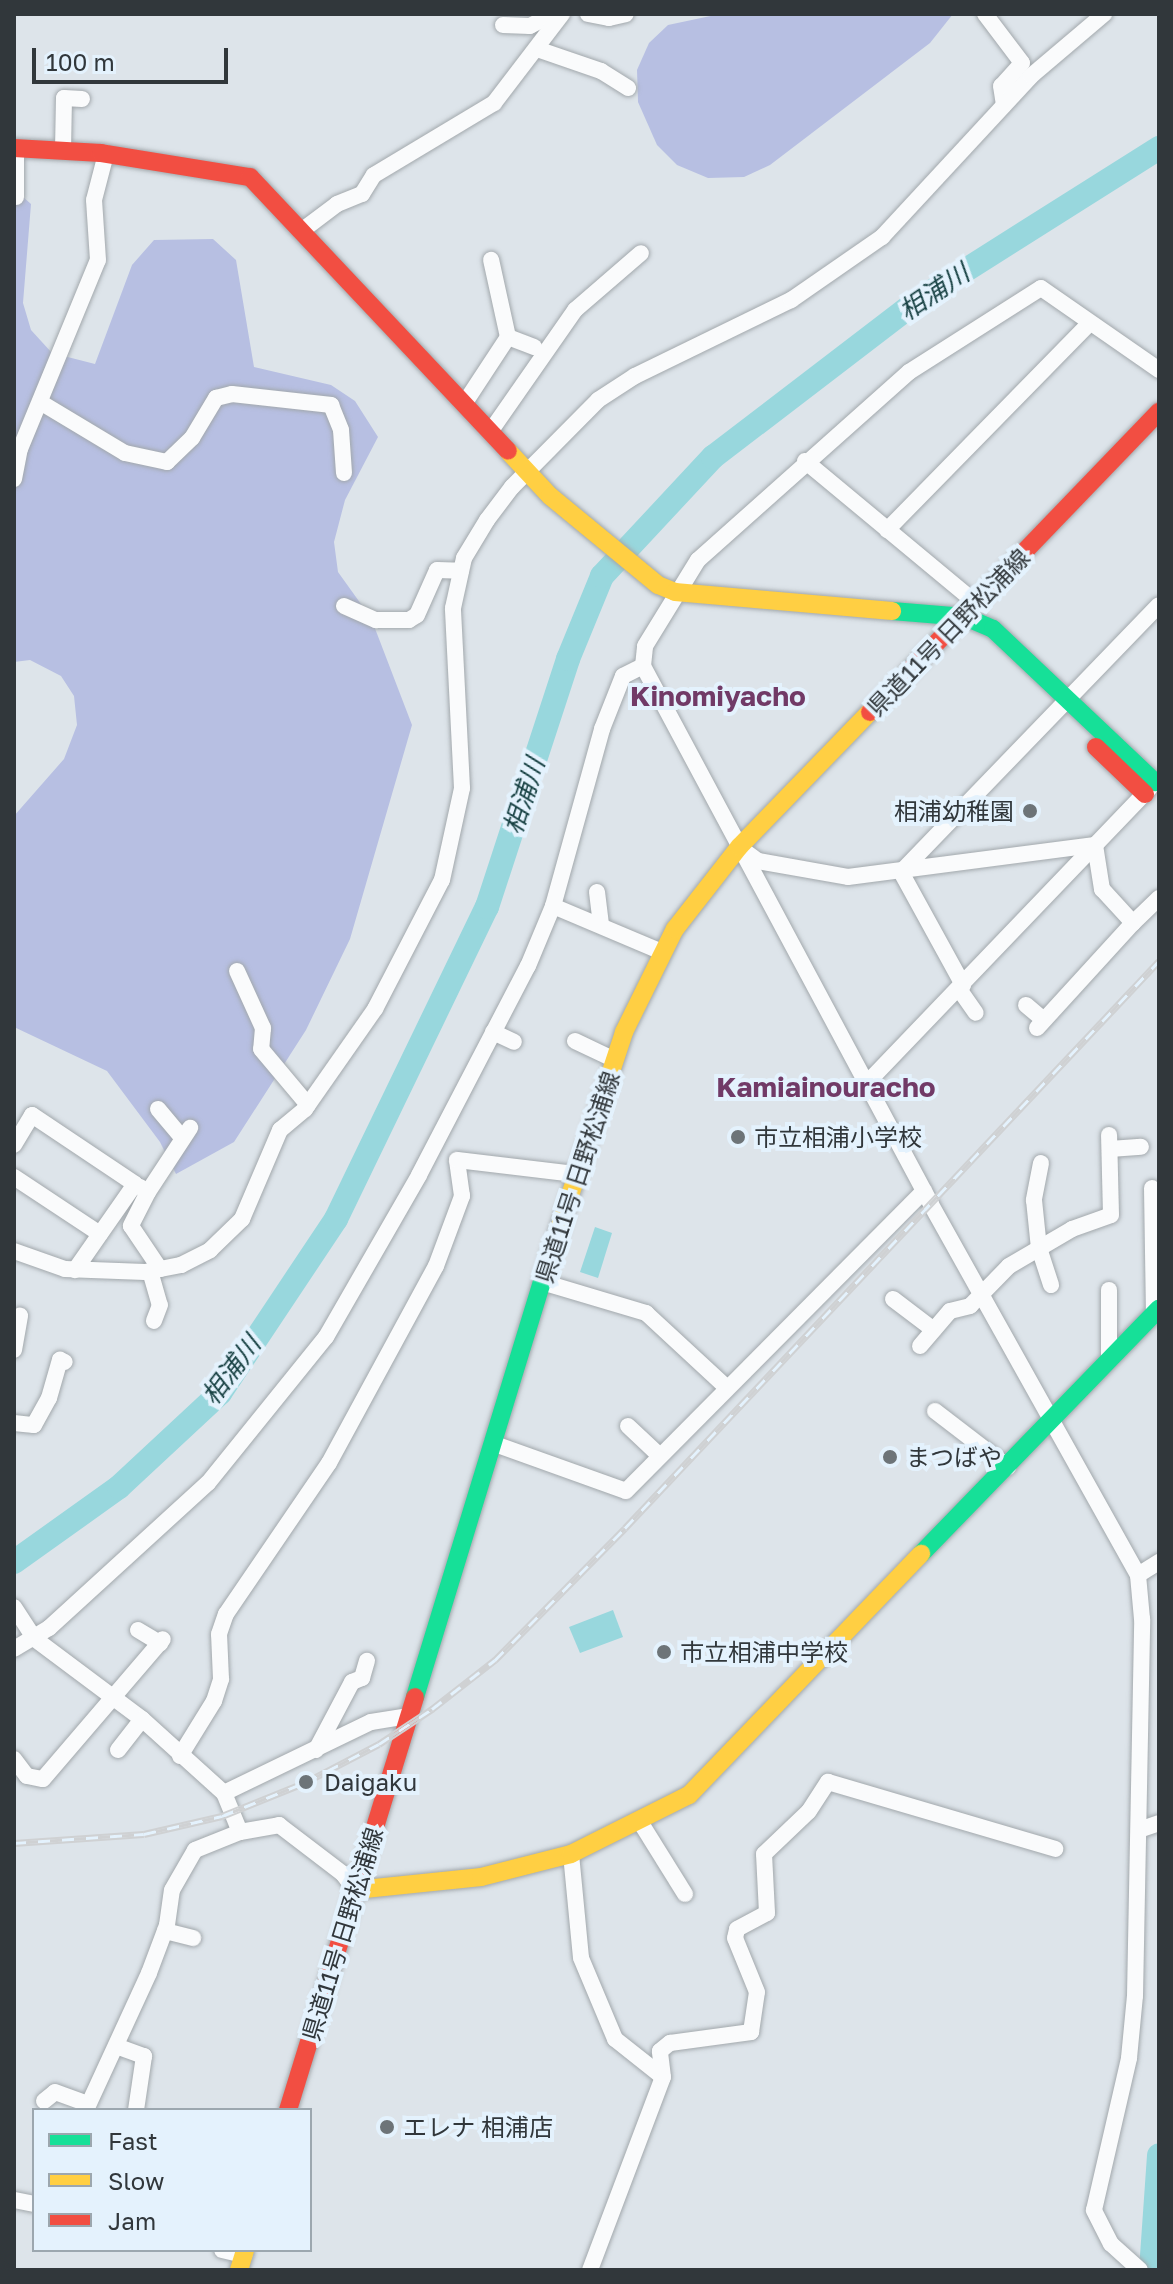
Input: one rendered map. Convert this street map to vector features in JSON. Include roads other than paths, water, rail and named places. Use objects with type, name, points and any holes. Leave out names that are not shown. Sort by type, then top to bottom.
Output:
[{"type":"street","points":[[588,14],[619,15]]},
{"type":"street","points":[[985,14],[1022,63],[1001,86],[1004,105]]},
{"type":"street","points":[[14,1251],[36,1263],[75,1270],[155,1270],[181,1265],[210,1250],[242,1219],[280,1130],[308,1105],[375,1009],[442,880],[462,788],[453,608],[461,571],[487,520],[527,473],[598,400],[635,376],[791,300],[852,261],[882,237],[1004,105],[1104,14]]},
{"type":"street","points":[[503,25],[530,26],[557,15]]},
{"type":"street","points":[[304,229],[337,204],[362,194],[374,175],[494,103],[537,49],[557,15]]},
{"type":"street","points":[[537,49],[601,71],[628,88]]},
{"type":"street","points":[[63,150],[64,98],[82,99]]},
{"type":"street","points":[[16,197],[15,148],[106,154],[250,177],[304,229],[527,473],[667,588],[971,610]]},
{"type":"street","points":[[14,479],[20,449],[98,260],[94,200],[106,154]]},
{"type":"street","points":[[490,432],[575,310],[641,253]]},
{"type":"street","points":[[464,404],[508,337],[491,260]]},
{"type":"street","points":[[1140,2270],[1124,2259],[1094,2210],[1129,2058],[1139,1830],[1142,1619],[1138,1575],[924,1191],[643,666],[645,646],[667,588],[805,461],[909,372],[1041,288],[1159,370]]},
{"type":"street","points":[[887,530],[1090,323]]},
{"type":"street","points":[[508,337],[534,347]]},
{"type":"street","points":[[40,402],[125,453],[167,462],[192,438],[216,398],[232,394],[331,405],[341,430],[344,473]]},
{"type":"street","name":"県道11号 日野松浦線","points":[[289,2108],[575,1174],[615,1060],[662,952],[739,847],[1159,412]]},
{"type":"street","points":[[805,461],[887,530],[993,629],[1061,704],[1153,785],[866,1084]]},
{"type":"street","points":[[344,606],[376,620],[409,620],[417,615],[437,570],[461,571]]},
{"type":"street","points":[[901,872],[1159,605]]},
{"type":"street","points":[[14,1649],[169,1520],[241,1447],[326,1337],[442,1130],[553,906],[602,729],[623,676],[643,666]]},
{"type":"street","points":[[739,847],[758,861],[848,877],[1095,845]]},
{"type":"street","points":[[1095,845],[1102,889],[1133,923]]},
{"type":"street","points":[[901,872],[976,1013]]},
{"type":"street","points":[[597,892],[601,925]]},
{"type":"street","points":[[1026,1005],[1040,1024],[1159,898]]},
{"type":"street","points":[[553,906],[662,952]]},
{"type":"street","points":[[237,971],[263,1028],[261,1049],[308,1105]]},
{"type":"street","points":[[493,1032],[514,1042]]},
{"type":"street","points":[[575,1041],[615,1060]]},
{"type":"street","points":[[75,1270],[100,1234],[186,1133],[158,1109]]},
{"type":"street","points":[[14,1145],[32,1115],[142,1188]]},
{"type":"street","points":[[180,1756],[214,1701],[221,1679],[219,1634],[226,1614],[329,1463],[436,1266],[462,1196],[457,1160],[442,1130]]},
{"type":"street","points":[[920,1346],[950,1311],[970,1306],[980,1293],[1039,1248],[1072,1229],[1111,1215],[1109,1142],[1141,1147]]},
{"type":"street","points":[[457,1160],[575,1174]]},
{"type":"street","points":[[1044,1167],[1034,1200],[1039,1248],[1051,1285]]},
{"type":"street","points":[[14,1177],[100,1234]]},
{"type":"street","points":[[142,1188],[131,1226],[155,1270],[162,1310]]},
{"type":"street","points":[[44,2101],[55,2092],[87,2107],[165,1931],[172,1890],[195,1850],[240,1832],[279,1825],[343,1874],[355,1890],[472,1878],[571,1854],[700,1785],[1157,1311],[1152,1188]]},
{"type":"street","points":[[492,1443],[626,1491],[924,1191]]},
{"type":"street","points":[[542,1282],[646,1313],[727,1388]]},
{"type":"street","points":[[1109,1290],[1109,1361]]},
{"type":"street","points":[[893,1299],[934,1330]]},
{"type":"street","points":[[14,1350],[20,1316]]},
{"type":"street","points":[[14,1423],[34,1425],[49,1398],[60,1360],[65,1362]]},
{"type":"street","points":[[935,1411],[1008,1467]]},
{"type":"street","points":[[628,1426],[660,1456]]},
{"type":"street","points":[[1138,1575],[1159,1562]]},
{"type":"street","points":[[14,1607],[32,1635],[142,1719],[224,1793],[240,1832]]},
{"type":"street","points":[[14,1759],[27,1776],[43,1779],[162,1641],[138,1630]]},
{"type":"street","points":[[316,1750],[352,1682],[362,1678],[367,1661]]},
{"type":"street","points":[[224,1793],[371,1722],[408,1716]]},
{"type":"street","points":[[118,1750],[142,1719]]},
{"type":"street","points":[[590,2270],[663,2077],[660,2051],[670,2043],[751,2032],[757,1992],[735,1938],[737,1929],[767,1913],[764,1854],[809,1811],[828,1782],[1055,1849]]},
{"type":"street","points":[[639,1820],[685,1894]]},
{"type":"street","points":[[1139,1830],[1159,1823]]},
{"type":"street","points":[[571,1854],[581,1958],[615,2039],[663,2077]]},
{"type":"street","points":[[165,1931],[193,1938]]},
{"type":"street","points":[[116,2046],[144,2056],[136,2108]]},
{"type":"waterway","name":"相浦川","points":[[14,1562],[119,1487],[220,1393],[336,1219],[487,907],[568,659],[602,576],[713,457],[920,299],[1159,148]]},
{"type":"waterway","points":[[1151,2270],[1159,2155]]},
{"type":"railway","points":[[14,1843],[144,1834],[222,1816],[306,1782],[379,1744],[432,1709],[495,1660],[625,1528],[1159,961]]},
{"type":"place","name":"相浦幼稚園","points":[[1030,811]]},
{"type":"place","name":"市立相浦小学校","points":[[738,1137]]},
{"type":"place","name":"まつばや","points":[[890,1457]]},
{"type":"place","name":"市立相浦中学校","points":[[664,1652]]},
{"type":"place","name":"Daigaku","points":[[306,1782]]},
{"type":"place","name":"エレナ 相浦店","points":[[387,2127]]},
{"type":"district","name":"Kinomiyacho","points":[[718,696]]},
{"type":"district","name":"Kamiainouracho","points":[[826,1087]]}]
